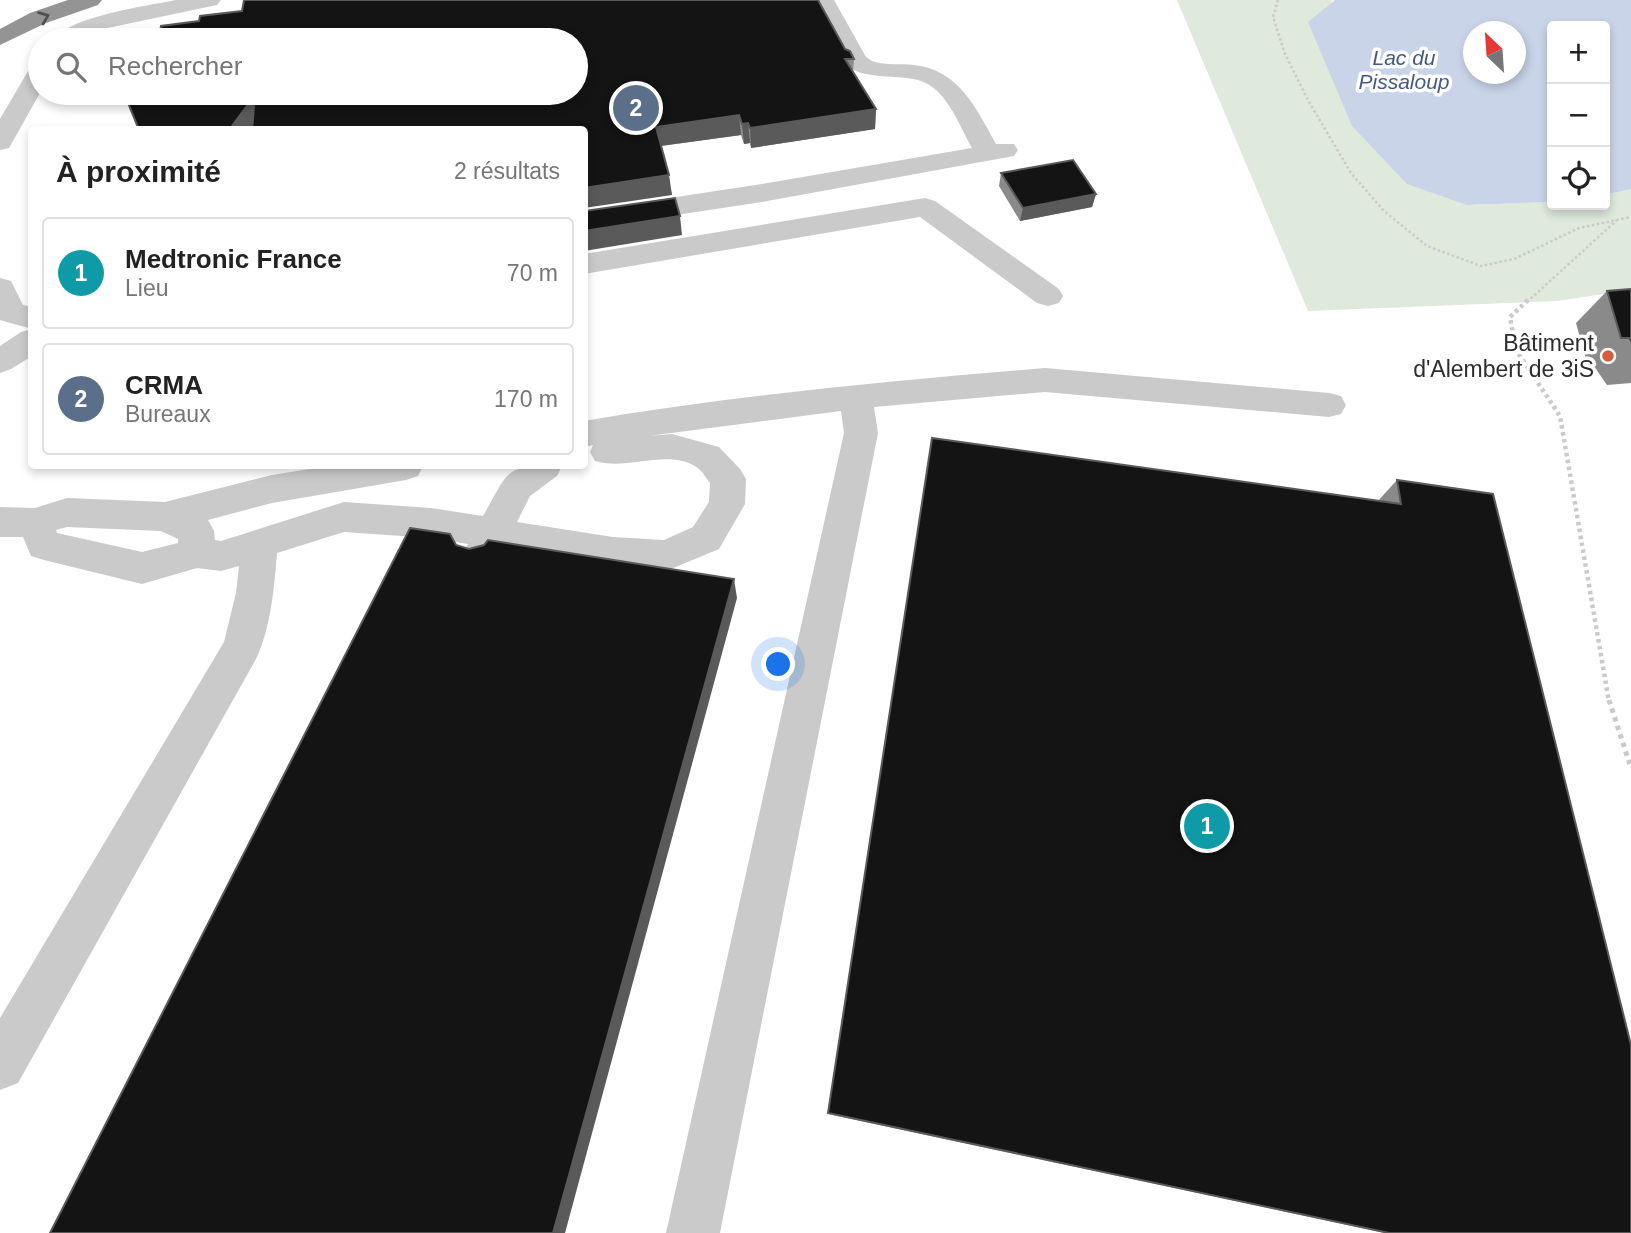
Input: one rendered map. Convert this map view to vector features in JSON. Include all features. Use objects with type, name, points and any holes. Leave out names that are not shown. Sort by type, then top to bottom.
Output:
[{"type":"highway","points":[[0,38],[38,18],[90,0]]},
{"type":"lane","points":[[88,28],[96,24],[209,0]]},
{"type":"lane","points":[[588,219],[762,193],[997,151],[949,88],[934,77],[919,72],[886,72],[866,68],[856,62],[822,0]]},
{"type":"lane","points":[[0,142],[28,92]]},
{"type":"lane","points":[[588,263],[925,207],[1048,296]]},
{"type":"lane","points":[[0,288],[10,312],[28,317]]},
{"type":"lane","points":[[0,361],[28,343]]},
{"type":"lane","points":[[588,433],[676,418],[792,406],[856,396],[1045,380],[1329,405]]},
{"type":"lane","points":[[692,1233],[861,433],[856,396]]},
{"type":"lane","points":[[18,523],[44,545],[142,568],[197,553],[221,556],[344,517],[431,523],[613,552],[666,556],[706,538],[727,504],[728,479],[707,456],[671,447],[588,455]]},
{"type":"lane","points":[[18,523],[67,513],[165,517],[272,489],[389,469]]},
{"type":"lane","points":[[480,557],[518,485],[541,469]]},
{"type":"lane","points":[[165,517],[196,531],[197,553]]},
{"type":"lane","points":[[0,1065],[242,647],[255,593],[259,544]]},
{"type":"path","points":[[1278,0],[1273,17],[1285,54],[1309,102],[1351,173],[1384,211],[1427,246],[1481,266],[1514,259],[1579,228],[1631,217]]},
{"type":"path","points":[[1617,220],[1510,317],[1516,349],[1560,416],[1611,713],[1631,768]]},
{"type":"shaded area","points":[[1177,0],[1335,0],[1331,1],[1467,205],[1547,202],[1547,210],[1610,210],[1610,194],[1631,189],[1631,290],[1557,301],[1308,311]]},
{"type":"water","name":"Lac du Pissaloup","points":[[1335,0],[1631,0],[1631,189],[1610,194],[1610,21],[1547,21],[1547,202],[1467,205],[1407,184],[1352,126],[1308,22]]},
{"type":"building","points":[[244,0],[818,0],[845,49],[850,51],[854,59],[845,59],[876,109],[750,128],[748,123],[742,124],[739,115],[656,127],[669,175],[588,187],[588,126],[252,126],[254,105],[588,105],[588,28],[161,28],[199,21],[200,16],[242,11]]},
{"type":"building","points":[[129,105],[248,105],[232,126],[137,126]]},
{"type":"building","points":[[1073,160],[1096,194],[1023,208],[1001,173]]},
{"type":"building","points":[[675,198],[680,216],[588,230],[588,210]]},
{"type":"building","points":[[1631,289],[1631,341],[1629,338],[1621,338],[1607,291]]},
{"type":"building","points":[[932,438],[1401,504],[1397,480],[1493,494],[1631,1045],[1631,1233],[1389,1233],[828,1113]]},
{"type":"building","points":[[410,528],[450,534],[456,545],[469,549],[484,545],[488,540],[734,579],[553,1233],[50,1233]]},
{"type":"place","name":"CRMA","points":[[636,108]]},
{"type":"place","name":"Bâtiment d'Alembert de 3iS","points":[[1608,356]]},
{"type":"place","name":"Medtronic France","points":[[1207,826]]}]
